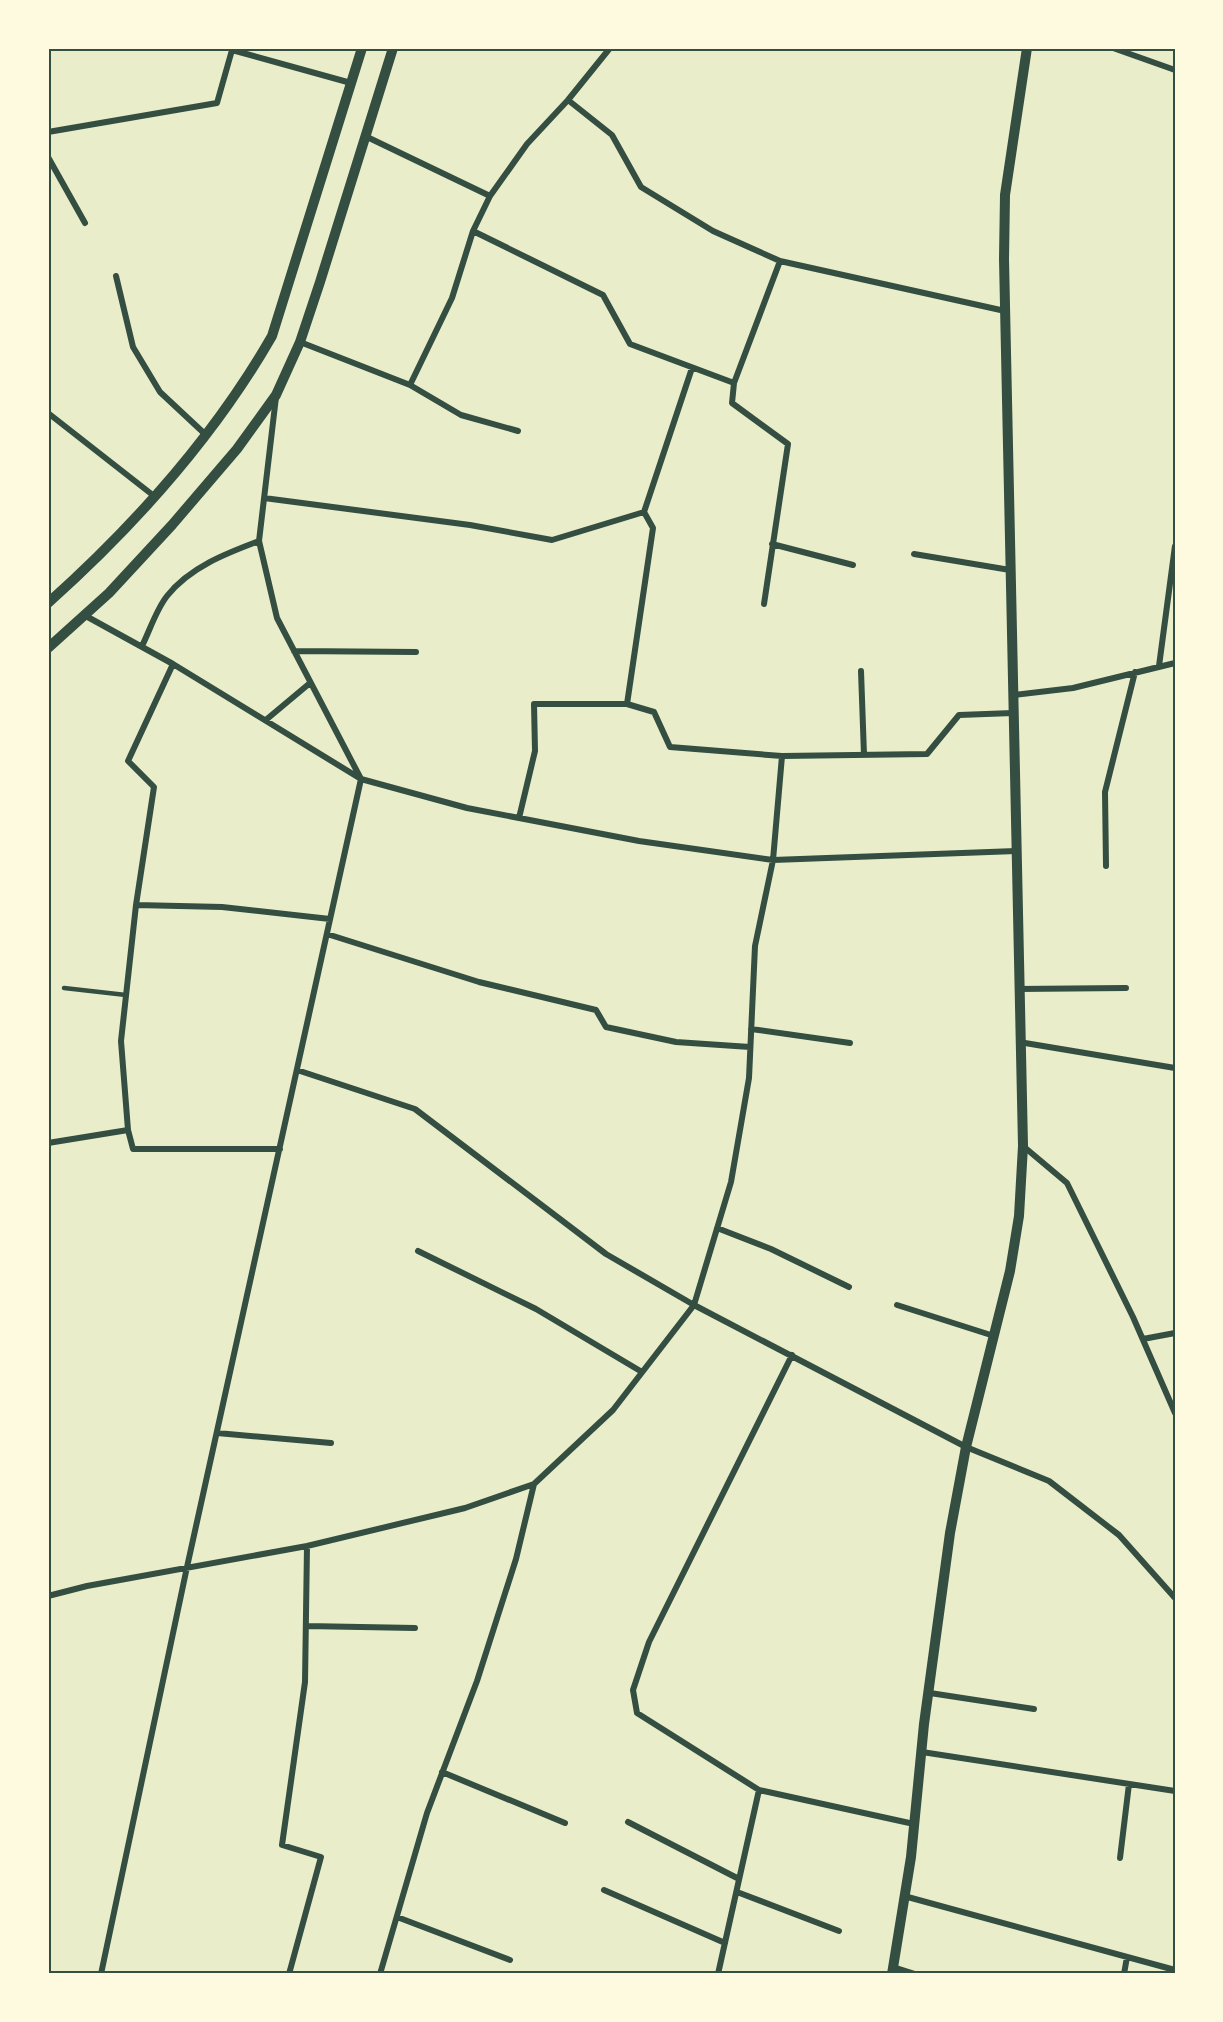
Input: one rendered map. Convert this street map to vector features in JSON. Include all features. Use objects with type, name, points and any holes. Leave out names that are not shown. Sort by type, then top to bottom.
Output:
[{"type":"street","points":[[48,603],[90,565],[154,496],[206,435],[249,377],[272,336],[362,48]]},
{"type":"street","points":[[48,648],[109,593],[172,525],[237,449],[276,395],[300,342],[393,48]]},
{"type":"street","points":[[410,385],[452,298],[473,231],[490,196],[527,144],[568,100],[610,48]]},
{"type":"street","points":[[915,1974],[892,1971],[914,1824],[950,1533],[966,1447],[1010,1271],[1019,1216],[1023,1146],[1005,311],[1005,195],[1027,48]]},
{"type":"street","points":[[1113,48],[1175,70]]},
{"type":"street","points":[[48,132],[217,103],[232,50],[351,83]]},
{"type":"street","points":[[568,100],[612,135],[641,187],[713,231],[780,261],[1005,311]]},
{"type":"street","points":[[365,136],[490,196]]},
{"type":"street","points":[[48,158],[85,223]]},
{"type":"street","points":[[473,231],[603,295],[630,344],[734,382]]},
{"type":"street","points":[[764,604],[788,444],[732,403],[734,382],[780,261]]},
{"type":"street","points":[[116,276],[133,347],[160,392],[206,435]]},
{"type":"street","points":[[300,342],[410,385],[461,415],[518,431]]},
{"type":"street","points":[[627,704],[653,528],[644,512],[692,368]]},
{"type":"street","points":[[101,1974],[187,1566],[361,779],[277,618],[260,541],[276,395]]},
{"type":"street","points":[[48,412],[154,496]]},
{"type":"street","points":[[264,498],[470,525],[552,540],[644,512]]},
{"type":"street","points":[[142,646],[167,596],[192,573],[222,555],[260,541]]},
{"type":"street","points":[[772,544],[853,565]]},
{"type":"street","points":[[1159,666],[1175,546]]},
{"type":"street","points":[[915,554],[1010,570]]},
{"type":"street","points":[[84,615],[267,719],[361,779],[467,808],[639,841],[773,860],[1016,851]]},
{"type":"street","points":[[294,651],[416,652]]},
{"type":"street","points":[[1013,695],[1073,688],[1175,663]]},
{"type":"street","points":[[173,664],[128,761],[154,787],[136,905],[121,1041],[128,1130],[134,1149],[279,1149]]},
{"type":"street","points":[[861,671],[864,755]]},
{"type":"street","points":[[1106,866],[1105,792],[1135,672]]},
{"type":"street","points":[[267,719],[310,683]]},
{"type":"street","points":[[519,818],[535,751],[534,704],[627,704],[654,712],[670,747],[782,756],[927,754],[959,715],[1013,713]]},
{"type":"street","points":[[48,1596],[187,1566],[307,1546],[465,1508],[534,1484],[613,1410],[694,1305],[731,1182],[749,1078],[755,946],[773,860],[782,756]]},
{"type":"street","points":[[136,905],[222,907],[330,919]]},
{"type":"street","points":[[327,934],[479,981],[596,1010],[606,1027],[676,1042],[750,1047]]},
{"type":"street","points":[[1018,989],[1126,988]]},
{"type":"street","points":[[751,1029],[850,1043]]},
{"type":"street","points":[[1019,1042],[1175,1068]]},
{"type":"street","points":[[297,1070],[415,1109],[606,1254],[694,1305],[966,1447],[1049,1481],[1119,1535],[1175,1598]]},
{"type":"street","points":[[48,1143],[128,1130]]},
{"type":"street","points":[[1023,1146],[1067,1183],[1175,1411]]},
{"type":"street","points":[[717,1228],[771,1249],[849,1287]]},
{"type":"street","points":[[418,1251],[536,1309],[642,1372]]},
{"type":"street","points":[[897,1305],[994,1336]]},
{"type":"street","points":[[1143,1340],[1175,1333]]},
{"type":"street","points":[[792,1355],[649,1642],[633,1690],[637,1713],[759,1790],[914,1824]]},
{"type":"street","points":[[217,1433],[331,1443]]},
{"type":"street","points":[[380,1974],[427,1813],[477,1681],[509,1581],[534,1484]]},
{"type":"street","points":[[289,1974],[321,1857],[282,1845],[305,1682],[307,1546]]},
{"type":"street","points":[[306,1626],[415,1628]]},
{"type":"street","points":[[930,1693],[1034,1709]]},
{"type":"street","points":[[922,1752],[1175,1791]]},
{"type":"street","points":[[442,1772],[565,1823]]},
{"type":"street","points":[[1120,1858],[1128,1784]]},
{"type":"street","points":[[718,1974],[759,1790]]},
{"type":"street","points":[[628,1822],[739,1879]]},
{"type":"street","points":[[604,1890],[725,1943]]},
{"type":"street","points":[[736,1892],[840,1931]]},
{"type":"street","points":[[904,1896],[1175,1970]]},
{"type":"street","points":[[397,1917],[510,1960]]},
{"type":"street","points":[[1124,1974],[1127,1957]]},
{"type":"lane","points":[[64,988],[126,995]]}]
